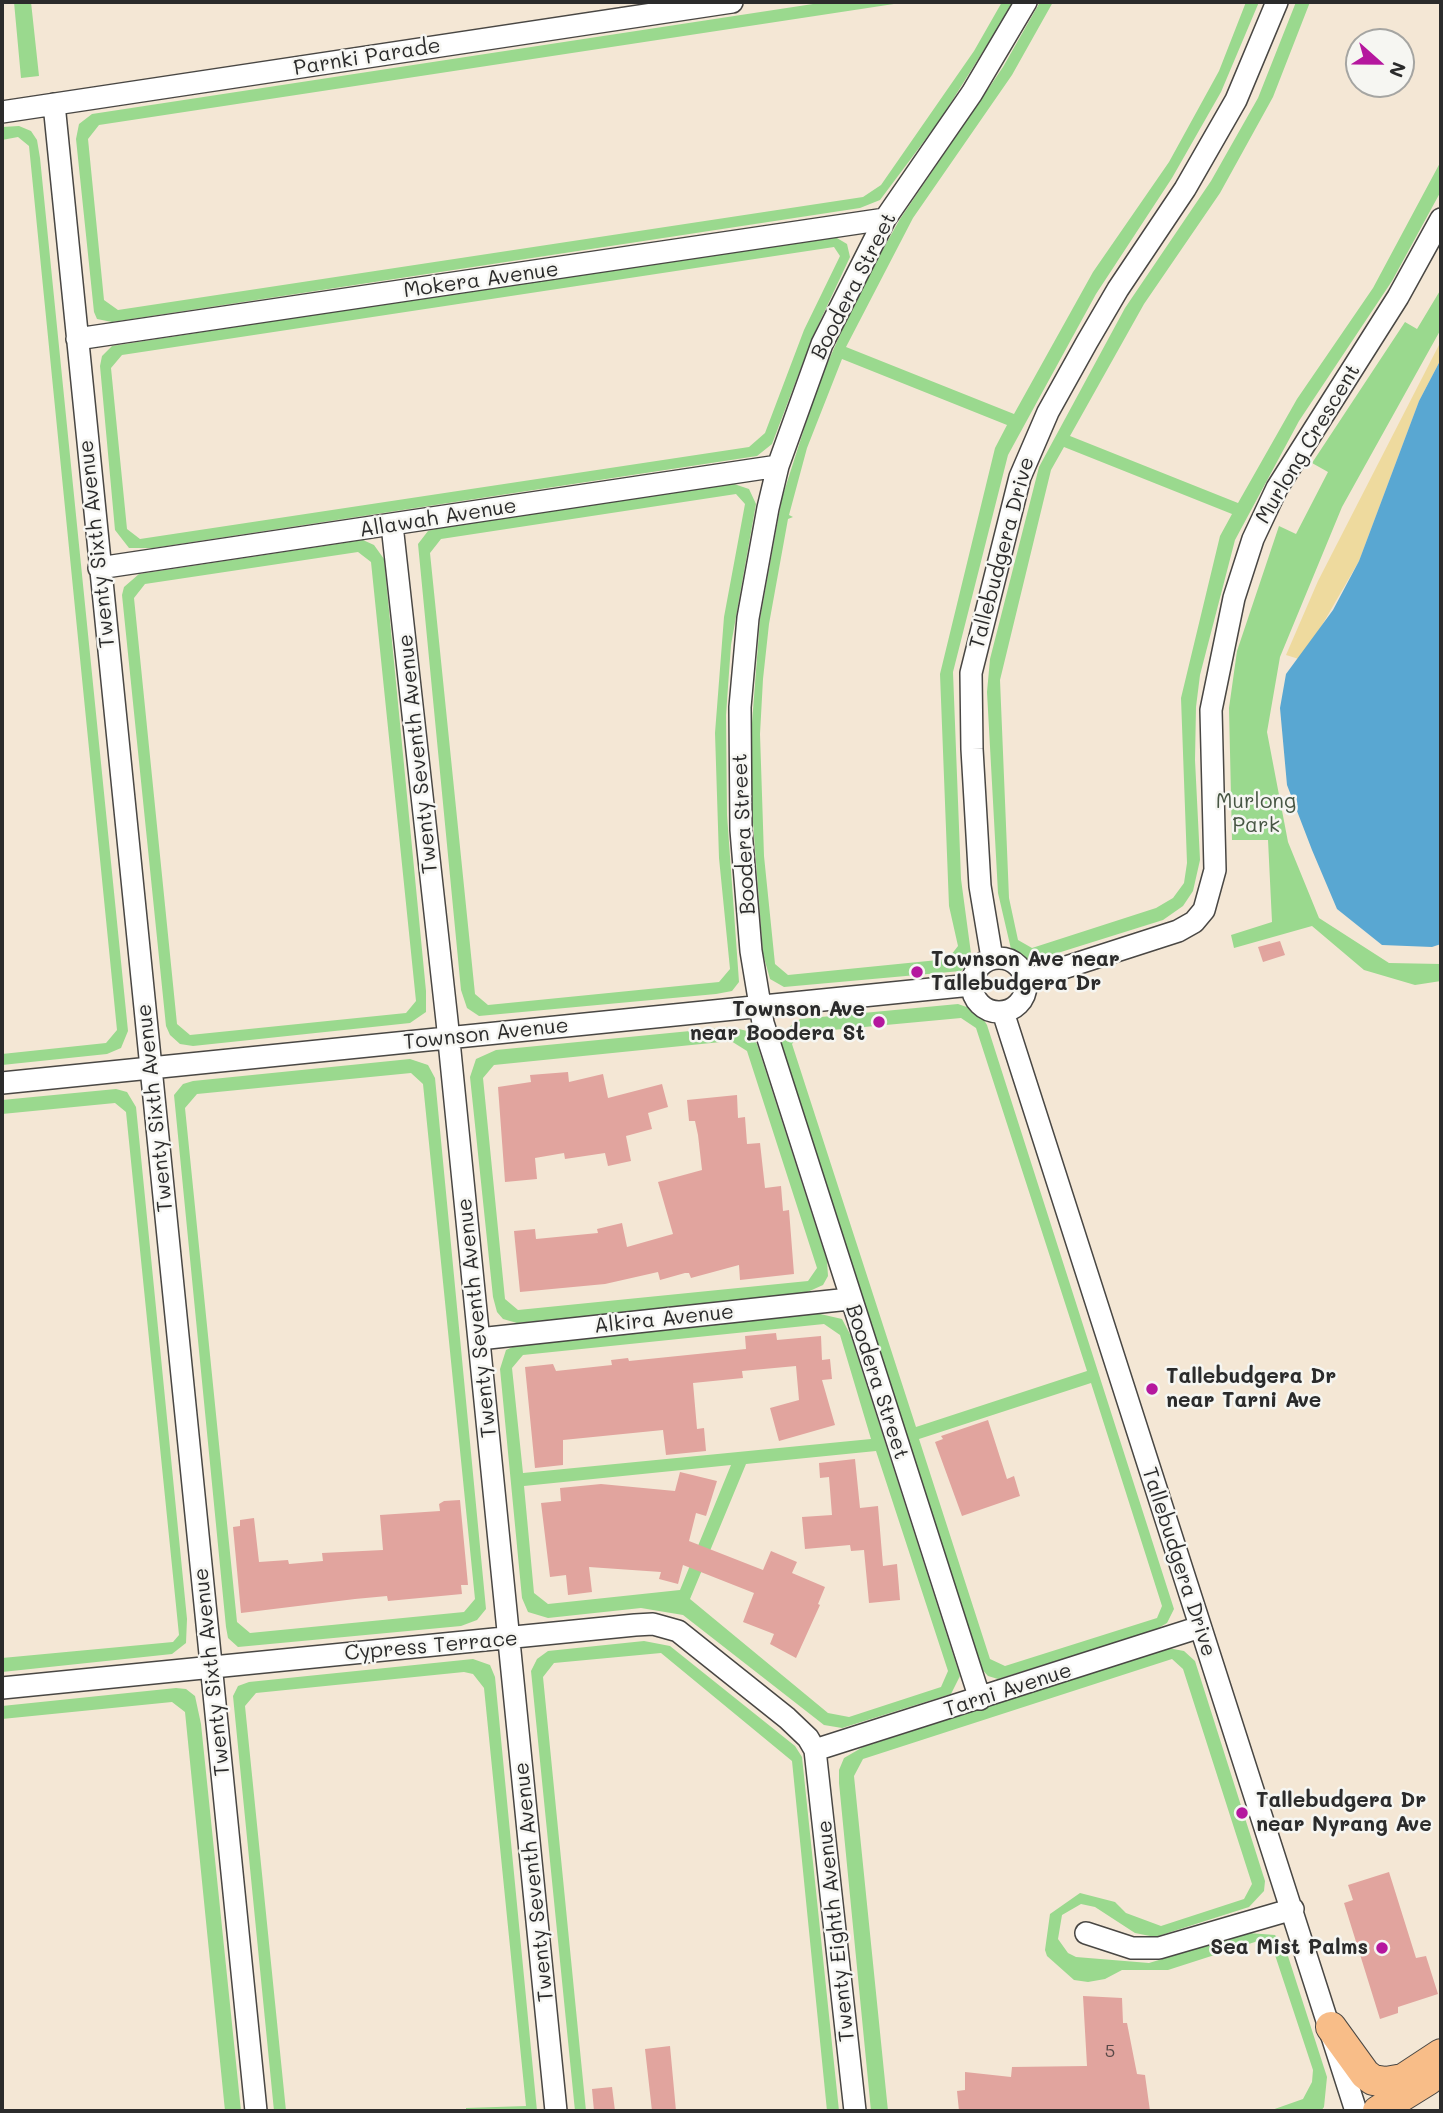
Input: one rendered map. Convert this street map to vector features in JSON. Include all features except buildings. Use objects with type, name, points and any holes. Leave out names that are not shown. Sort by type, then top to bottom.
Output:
[{"type":"highway","points":[[1331,2027],[1365,2074],[1373,2080],[1386,2082],[1403,2079],[1441,2054]]},
{"type":"highway","points":[[1378,2111],[1441,2071]]},
{"type":"street","name":"Parnki Parade","points":[[2,112],[732,2]]},
{"type":"street","name":"Boodera Street","points":[[980,1699],[849,1299],[759,1006],[741,830],[740,707],[750,605],[778,466],[822,344],[885,219],[972,93],[1026,2]]},
{"type":"street","name":"Tallebudgera Drive","points":[[992,958],[980,886],[971,738],[971,673],[1020,477],[1048,412],[1087,342],[1118,289],[1185,189],[1231,110],[1254,63],[1277,2]]},
{"type":"street","name":"Twenty Sixth Avenue","points":[[54,104],[256,2111]]},
{"type":"street","name":"Mokera Avenue","points":[[77,339],[885,219]]},
{"type":"street","name":"Murlong Crescent","points":[[1026,980],[1178,931],[1194,922],[1203,909],[1215,870],[1212,710],[1234,598],[1253,538],[1277,488],[1398,297],[1441,219]]},
{"type":"street","name":"Allawah Avenue","points":[[99,568],[778,466]]},
{"type":"street","name":"Twenty Seventh Avenue","points":[[392,525],[449,1038],[556,2111]]},
{"type":"street","points":[[992,958],[1009,960],[1023,971],[1026,980],[1023,997],[1018,1004],[1003,1012],[994,1012],[978,1003],[971,985],[977,968],[992,958]]},
{"type":"street","name":"Townson Avenue","points":[[2,1083],[971,985]]},
{"type":"street","name":"Tallebudgera Drive","points":[[1003,1012],[1356,2111]]},
{"type":"street","name":"Alkira Avenue","points":[[479,1339],[849,1299]]},
{"type":"street","name":"Cypress Terrace","points":[[2,1688],[635,1625],[667,1626],[689,1638],[748,1686],[808,1738],[815,1750]]},
{"type":"street","name":"Tarni Avenue","points":[[815,1750],[1200,1627]]},
{"type":"street","name":"Twenty Eighth Avenue","points":[[815,1750],[855,2111]]},
{"type":"street","points":[[1086,1933],[1132,1948],[1158,1948],[1293,1909]]},
{"type":"green space","points":[[14,2],[31,2],[39,76],[21,78]]},
{"type":"green space","points":[[826,2],[907,2],[99,125],[88,139],[104,300],[118,310],[863,197],[881,185],[974,51],[1002,2],[1014,2],[940,120],[880,200],[860,208],[112,322],[97,319],[94,312],[76,139],[79,124],[92,114]]},
{"type":"green space","points":[[1040,2],[1053,2],[1012,75],[913,218],[846,347],[1014,414],[1093,272],[1169,162],[1219,71],[1246,2],[1259,2],[1221,92],[1172,178],[1096,294],[1008,455],[953,672],[961,879],[972,961],[961,971],[784,987],[770,979],[763,954],[752,809],[751,736],[760,619],[782,498],[819,382],[860,290],[900,219],[1003,67]],"holes":[[[842,359],[1007,425],[995,448],[940,674],[949,906],[958,946],[948,959],[788,975],[775,964],[764,856],[760,734],[763,679],[769,624],[788,519],[793,517],[789,515],[807,448]]]},
{"type":"green space","points":[[1296,2],[1310,2],[1273,97],[1220,193],[1144,304],[1070,436],[1238,503],[1297,399],[1373,288],[1441,161],[1441,191],[1392,281],[1299,421],[1235,540],[1200,675],[1196,707],[1195,760],[1200,860],[1193,891],[1183,906],[1163,920],[1029,962],[1011,949],[998,893],[987,692],[990,659],[1039,467],[1125,308],[1211,181],[1258,98]],"holes":[[[1064,447],[1232,514],[1220,536],[1181,698],[1187,863],[1184,883],[1173,898],[1156,908],[1032,948],[1018,940],[1009,898],[1000,680],[1051,470]]]},
{"type":"green space","points":[[19,126],[31,131],[37,140],[40,158],[128,1031],[121,1048],[107,1054],[2,1065],[2,1054],[106,1043],[117,1030],[29,146],[18,137],[2,140],[2,127]]},
{"type":"green space","points":[[832,235],[847,244],[850,257],[813,336],[772,444],[757,456],[153,548],[129,548],[115,530],[100,366],[102,356],[112,346]],"holes":[[[834,247],[840,256],[804,330],[765,433],[749,447],[140,539],[127,529],[111,368],[122,355]]]},
{"type":"green space","name":"Murlong Park","points":[[1441,289],[1441,329],[1342,507],[1280,657],[1267,732],[1288,842],[1319,918],[1389,963],[1441,964],[1441,981],[1415,985],[1364,970],[1312,926],[1234,948],[1231,935],[1272,922],[1268,840],[1232,840],[1229,708],[1237,651],[1279,526],[1296,534],[1328,472],[1312,463],[1405,322],[1417,329]]},
{"type":"green space","points":[[731,483],[749,489],[756,504],[731,645],[726,715],[727,815],[739,982],[732,991],[479,1016],[467,1008],[461,990],[418,544],[428,531]],"holes":[[[736,494],[745,504],[724,617],[715,733],[719,858],[730,969],[719,982],[488,1005],[475,994],[430,553],[441,539]]]},
{"type":"green space","points":[[363,540],[374,545],[384,559],[426,991],[426,1012],[410,1023],[193,1046],[180,1044],[170,1035],[166,1026],[122,595],[124,587],[139,574]],"holes":[[[358,552],[371,562],[416,1001],[406,1013],[190,1035],[177,1024],[134,598],[145,584]]]},
{"type":"green space","points":[[958,1004],[978,1011],[987,1025],[1174,1609],[1167,1623],[1155,1630],[998,1679],[988,1676],[979,1666],[781,1048],[784,1031],[800,1019]],"holes":[[[961,1018],[976,1028],[1087,1371],[916,1427],[792,1044],[800,1033]],[[1091,1383],[1162,1606],[1157,1618],[1005,1666],[990,1659],[919,1439]]]},
{"type":"green space","points":[[731,1027],[747,1031],[757,1044],[827,1261],[828,1276],[823,1285],[803,1294],[517,1323],[503,1319],[497,1312],[493,1297],[470,1077],[476,1059],[496,1050]],"holes":[[[731,1041],[747,1051],[817,1268],[808,1281],[518,1310],[505,1299],[483,1078],[494,1065]]]},
{"type":"green space","points":[[410,1059],[428,1065],[435,1078],[486,1609],[477,1620],[461,1626],[238,1647],[228,1638],[174,1095],[183,1084]],"holes":[[[411,1073],[423,1084],[475,1599],[464,1612],[250,1633],[237,1622],[185,1108],[197,1094]]]},
{"type":"green space","points":[[116,1089],[127,1092],[136,1107],[187,1619],[186,1643],[172,1654],[2,1672],[2,1658],[173,1642],[179,1635],[126,1112],[115,1103],[2,1114],[2,1100]]},
{"type":"green space","points":[[816,1313],[842,1319],[851,1336],[960,1676],[951,1694],[842,1728],[824,1725],[683,1615],[641,1608],[548,1618],[528,1612],[522,1598],[500,1369],[506,1350],[519,1344]],"holes":[[[824,1324],[840,1335],[871,1439],[523,1473],[512,1368],[523,1355]],[[876,1451],[948,1671],[941,1687],[849,1717],[828,1713],[690,1599],[746,1464]],[[731,1465],[680,1590],[548,1604],[534,1593],[524,1486]]]},
{"type":"green space","points":[[644,1641],[670,1646],[795,1746],[802,1757],[839,2111],[827,2111],[792,1761],[661,1653],[554,1663],[543,1677],[586,2111],[575,2111],[531,1671],[537,1659],[548,1651]]},
{"type":"green space","points":[[1168,1648],[1184,1651],[1195,1661],[1265,1881],[1264,1891],[1249,1907],[1155,1937],[1135,1933],[1095,1907],[1081,1904],[1062,1915],[1058,1939],[1068,1953],[1076,1957],[1149,1963],[1249,1933],[1275,1935],[1287,1953],[1327,2077],[1324,2107],[1321,2111],[1269,2111],[1303,2099],[1312,2082],[1313,2070],[1273,1949],[1258,1941],[1168,1970],[1122,1970],[1105,1979],[1088,1982],[1074,1980],[1047,1956],[1045,1950],[1050,1914],[1080,1893],[1115,1902],[1126,1913],[1161,1926],[1244,1899],[1252,1884],[1183,1669],[1172,1659],[863,1759],[854,1776],[888,2111],[871,2111],[839,1783],[839,1770],[844,1758],[863,1747]]},
{"type":"green space","points":[[473,1659],[490,1665],[495,1677],[537,2111],[466,2111],[466,2108],[526,2106],[484,1688],[473,1674],[464,1672],[256,1693],[245,1706],[286,2111],[274,2111],[233,1696],[238,1686],[249,1682]]},
{"type":"green space","points":[[186,1689],[195,1696],[201,1724],[241,2111],[225,2111],[185,1712],[172,1702],[2,1719],[2,1706]]},
{"type":"sand","points":[[1441,341],[1441,359],[1419,401],[1359,561],[1302,660],[1286,655],[1318,581]]},
{"type":"water","points":[[1441,359],[1441,944],[1432,947],[1382,945],[1337,909],[1287,785],[1280,708],[1286,674],[1333,610],[1359,561],[1419,401]]},
{"type":"place","name":"Townson Ave near Tallebudgera Dr","points":[[917,972]]},
{"type":"place","name":"Townson Ave near Boodera St","points":[[879,1022]]},
{"type":"place","name":"Tallebudgera Dr near Tarni Ave","points":[[1152,1389]]},
{"type":"place","name":"Tallebudgera Dr near Nyrang Ave","points":[[1242,1813]]},
{"type":"place","name":"Sea Mist Palms","points":[[1382,1948]]}]
